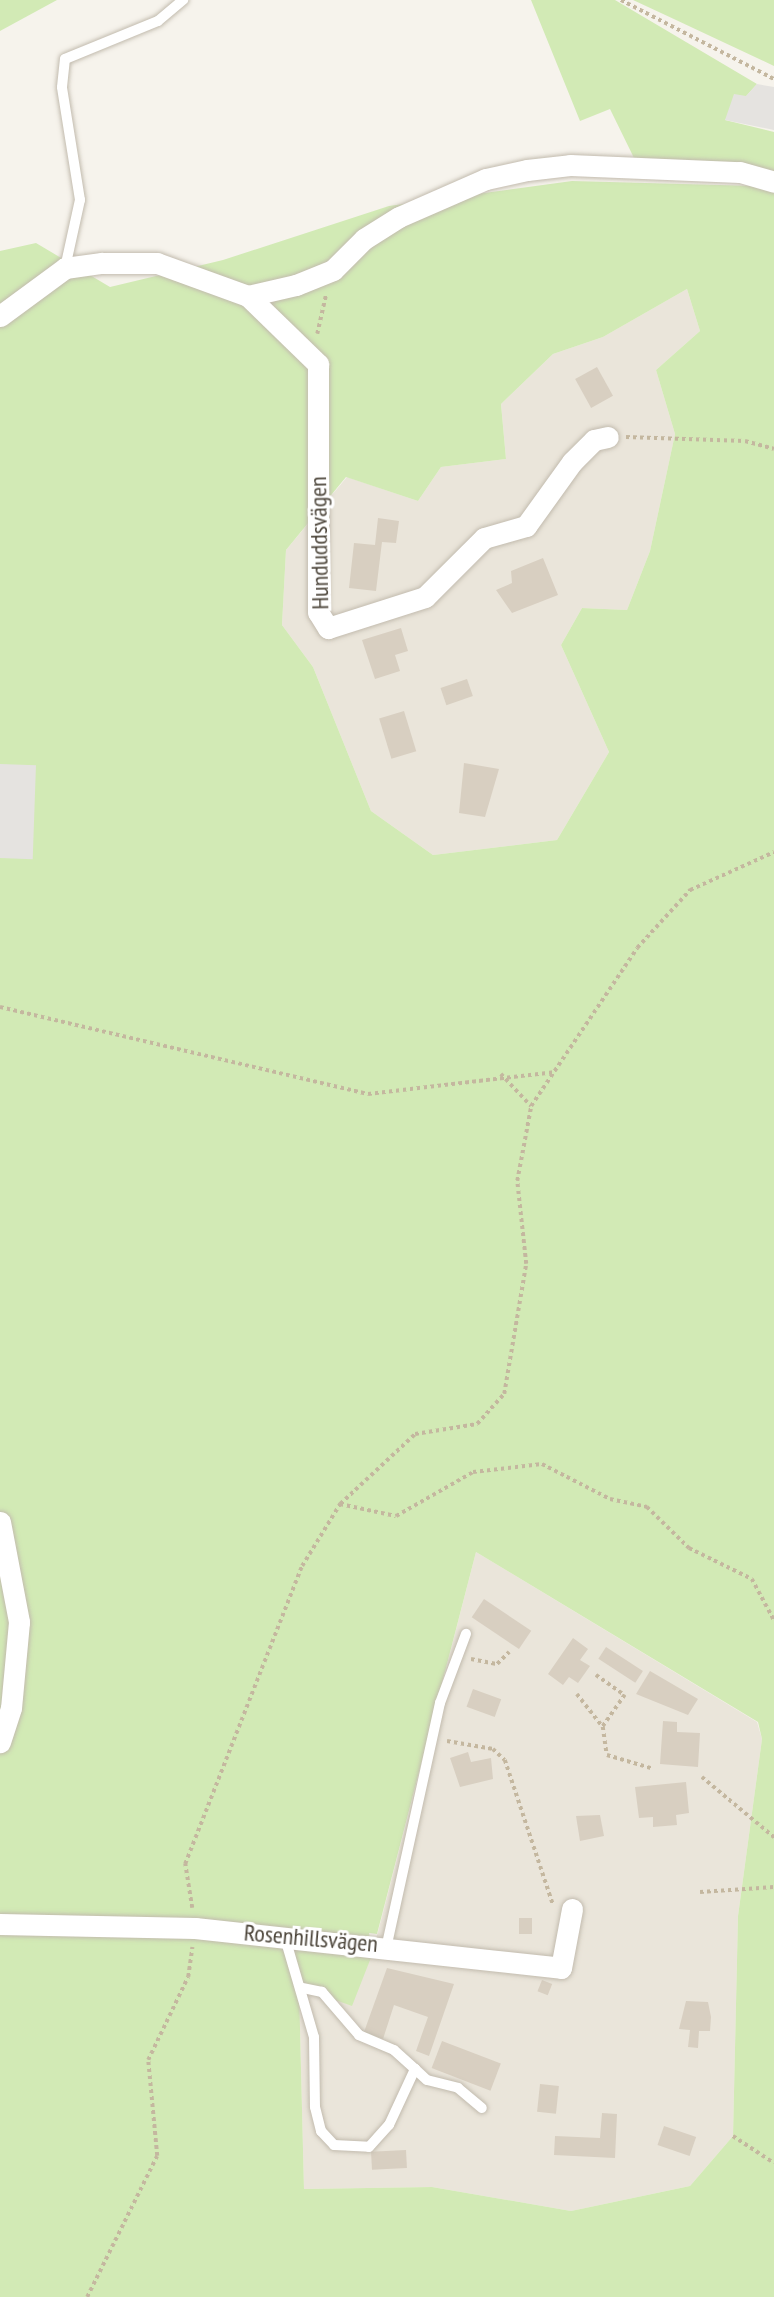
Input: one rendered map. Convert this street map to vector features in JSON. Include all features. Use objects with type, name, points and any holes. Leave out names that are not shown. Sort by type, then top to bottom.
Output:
[{"type":"street","points":[[248,296],[333,270],[364,239],[399,217],[486,179],[527,170],[570,165],[740,172],[774,181]]},
{"type":"street","points":[[0,316],[65,268],[157,263],[248,296],[318,364]]},
{"type":"street","name":"Hunduddsvägen","points":[[318,364],[318,612],[328,628],[425,597],[484,538],[526,526],[572,462],[594,440],[608,437]]},
{"type":"street","points":[[0,1524],[19,1622],[11,1708],[0,1742]]},
{"type":"street","name":"Rosenhillsvägen","points":[[0,1924],[195,1928],[387,1944],[561,1968],[572,1909]]},
{"type":"lane","points":[[65,268],[80,200],[62,87],[65,59],[158,21],[183,0]]},
{"type":"lane","points":[[387,1944],[431,1743],[467,1634]]},
{"type":"lane","points":[[284,1935],[303,1989],[314,2038],[315,2108],[334,2145],[369,2147],[389,2125],[415,2069]]},
{"type":"lane","points":[[303,1989],[322,1992],[359,2035],[394,2050],[427,2080],[458,2088],[482,2108]]},
{"type":"path","points":[[621,0],[774,79]]},
{"type":"path","points":[[318,364],[317,331],[333,270]]},
{"type":"path","points":[[608,437],[637,433],[774,449]]},
{"type":"path","points":[[87,2297],[157,2156],[148,2060],[188,1977],[195,1928],[185,1864],[302,1566],[340,1504],[415,1434],[477,1424],[504,1394],[526,1264],[517,1181],[531,1106],[557,1072],[637,948],[690,890],[774,852]]},
{"type":"path","points":[[0,1007],[368,1094],[423,1091],[501,1074],[557,1072]]},
{"type":"path","points":[[501,1074],[531,1106]]},
{"type":"path","points":[[340,1504],[396,1516],[473,1472],[542,1464],[610,1499],[648,1507],[689,1548],[752,1579],[774,1620]]},
{"type":"path","points":[[459,1654],[497,1664],[509,1651]]},
{"type":"path","points":[[596,1675],[625,1695],[603,1727]]},
{"type":"path","points":[[578,1694],[603,1727],[607,1755],[652,1768]]},
{"type":"path","points":[[431,1743],[476,1743],[505,1760],[545,1893],[554,1905],[572,1909]]},
{"type":"path","points":[[702,1777],[774,1836]]},
{"type":"path","points":[[700,1892],[774,1887]]},
{"type":"path","points":[[733,2136],[774,2163]]},
{"type":"shaded area","points":[[757,84],[774,87],[774,130],[725,120],[734,94],[746,96]]},
{"type":"shaded area","points":[[687,289],[700,331],[656,370],[675,434],[650,551],[627,610],[582,608],[561,645],[609,752],[557,840],[433,855],[371,811],[313,667],[282,625],[286,550],[347,477],[418,501],[441,467],[506,459],[501,404],[553,354],[603,337]]},
{"type":"shaded area","points":[[0,764],[36,765],[33,859],[0,858]]},
{"type":"shaded area","points":[[476,1552],[757,1722],[762,1739],[738,1916],[733,2136],[690,2186],[571,2211],[432,2187],[304,2189],[299,1987],[372,1955]]},
{"type":"green space","points":[[0,0],[57,0],[0,31]]},
{"type":"green space","points":[[531,0],[615,0],[757,84],[725,120],[774,132],[774,171],[634,158],[610,109],[580,121]]},
{"type":"green space","points":[[633,0],[774,0],[774,66],[676,20]]},
{"type":"green space","points":[[572,181],[756,186],[774,193],[774,2297],[0,2297],[0,251],[36,243],[110,287],[223,260],[389,206]],"holes":[[[687,289],[700,331],[656,370],[675,434],[650,551],[627,610],[582,608],[561,645],[609,752],[557,840],[433,855],[371,811],[313,667],[282,625],[286,550],[346,477],[418,501],[441,467],[506,459],[501,404],[553,354],[603,337]],[[476,1552],[758,1722],[762,1739],[738,1916],[733,2136],[690,2186],[571,2211],[432,2187],[304,2189],[299,1987],[352,2006],[372,1955],[369,1933],[377,1934]]]},
{"type":"building","points":[[597,367],[613,396],[591,408],[575,379]]},
{"type":"building","points":[[378,518],[399,521],[396,543],[382,542],[376,591],[349,588],[354,543],[375,545]]},
{"type":"building","points":[[543,558],[558,595],[512,613],[496,590],[512,583],[511,571]]},
{"type":"building","points":[[401,628],[408,651],[395,655],[400,671],[375,679],[362,640]]},
{"type":"building","points":[[467,679],[473,696],[446,705],[441,688]]},
{"type":"building","points":[[404,711],[416,751],[391,759],[379,719]]},
{"type":"building","points":[[464,763],[499,769],[485,817],[459,813]]},
{"type":"building","points":[[484,1599],[531,1631],[519,1649],[472,1617]]},
{"type":"building","points":[[573,1638],[588,1649],[580,1660],[590,1666],[578,1683],[569,1677],[563,1685],[548,1674]]},
{"type":"building","points":[[606,1647],[643,1671],[635,1683],[598,1659]]},
{"type":"building","points":[[650,1671],[698,1699],[688,1715],[636,1694]]},
{"type":"building","points":[[473,1689],[501,1699],[495,1717],[467,1707]]},
{"type":"building","points":[[663,1721],[677,1722],[677,1732],[700,1733],[698,1767],[660,1764]]},
{"type":"building","points":[[468,1752],[471,1762],[491,1758],[493,1779],[460,1787],[450,1758]]},
{"type":"building","points":[[686,1782],[689,1813],[676,1815],[677,1825],[653,1827],[653,1817],[639,1818],[635,1787]]},
{"type":"building","points":[[600,1815],[604,1836],[580,1841],[576,1816]]},
{"type":"building","points":[[519,1918],[532,1918],[532,1934],[519,1934]]},
{"type":"building","points":[[387,1968],[454,1984],[429,2056],[416,2051],[428,2017],[394,2005],[383,2039],[364,2032]]},
{"type":"building","points":[[542,1980],[552,1984],[548,1995],[538,1991]]},
{"type":"building","points":[[686,2001],[708,2002],[710,2031],[699,2031],[698,2048],[688,2047],[690,2030],[679,2029]]},
{"type":"building","points":[[442,2041],[501,2064],[490,2091],[432,2068]]},
{"type":"building","points":[[540,2084],[559,2086],[556,2114],[537,2112]]},
{"type":"building","points":[[602,2113],[617,2114],[615,2158],[554,2155],[555,2136],[600,2138]]},
{"type":"building","points":[[664,2126],[696,2137],[690,2156],[657,2145]]},
{"type":"building","points":[[406,2150],[407,2168],[372,2170],[371,2152]]}]
